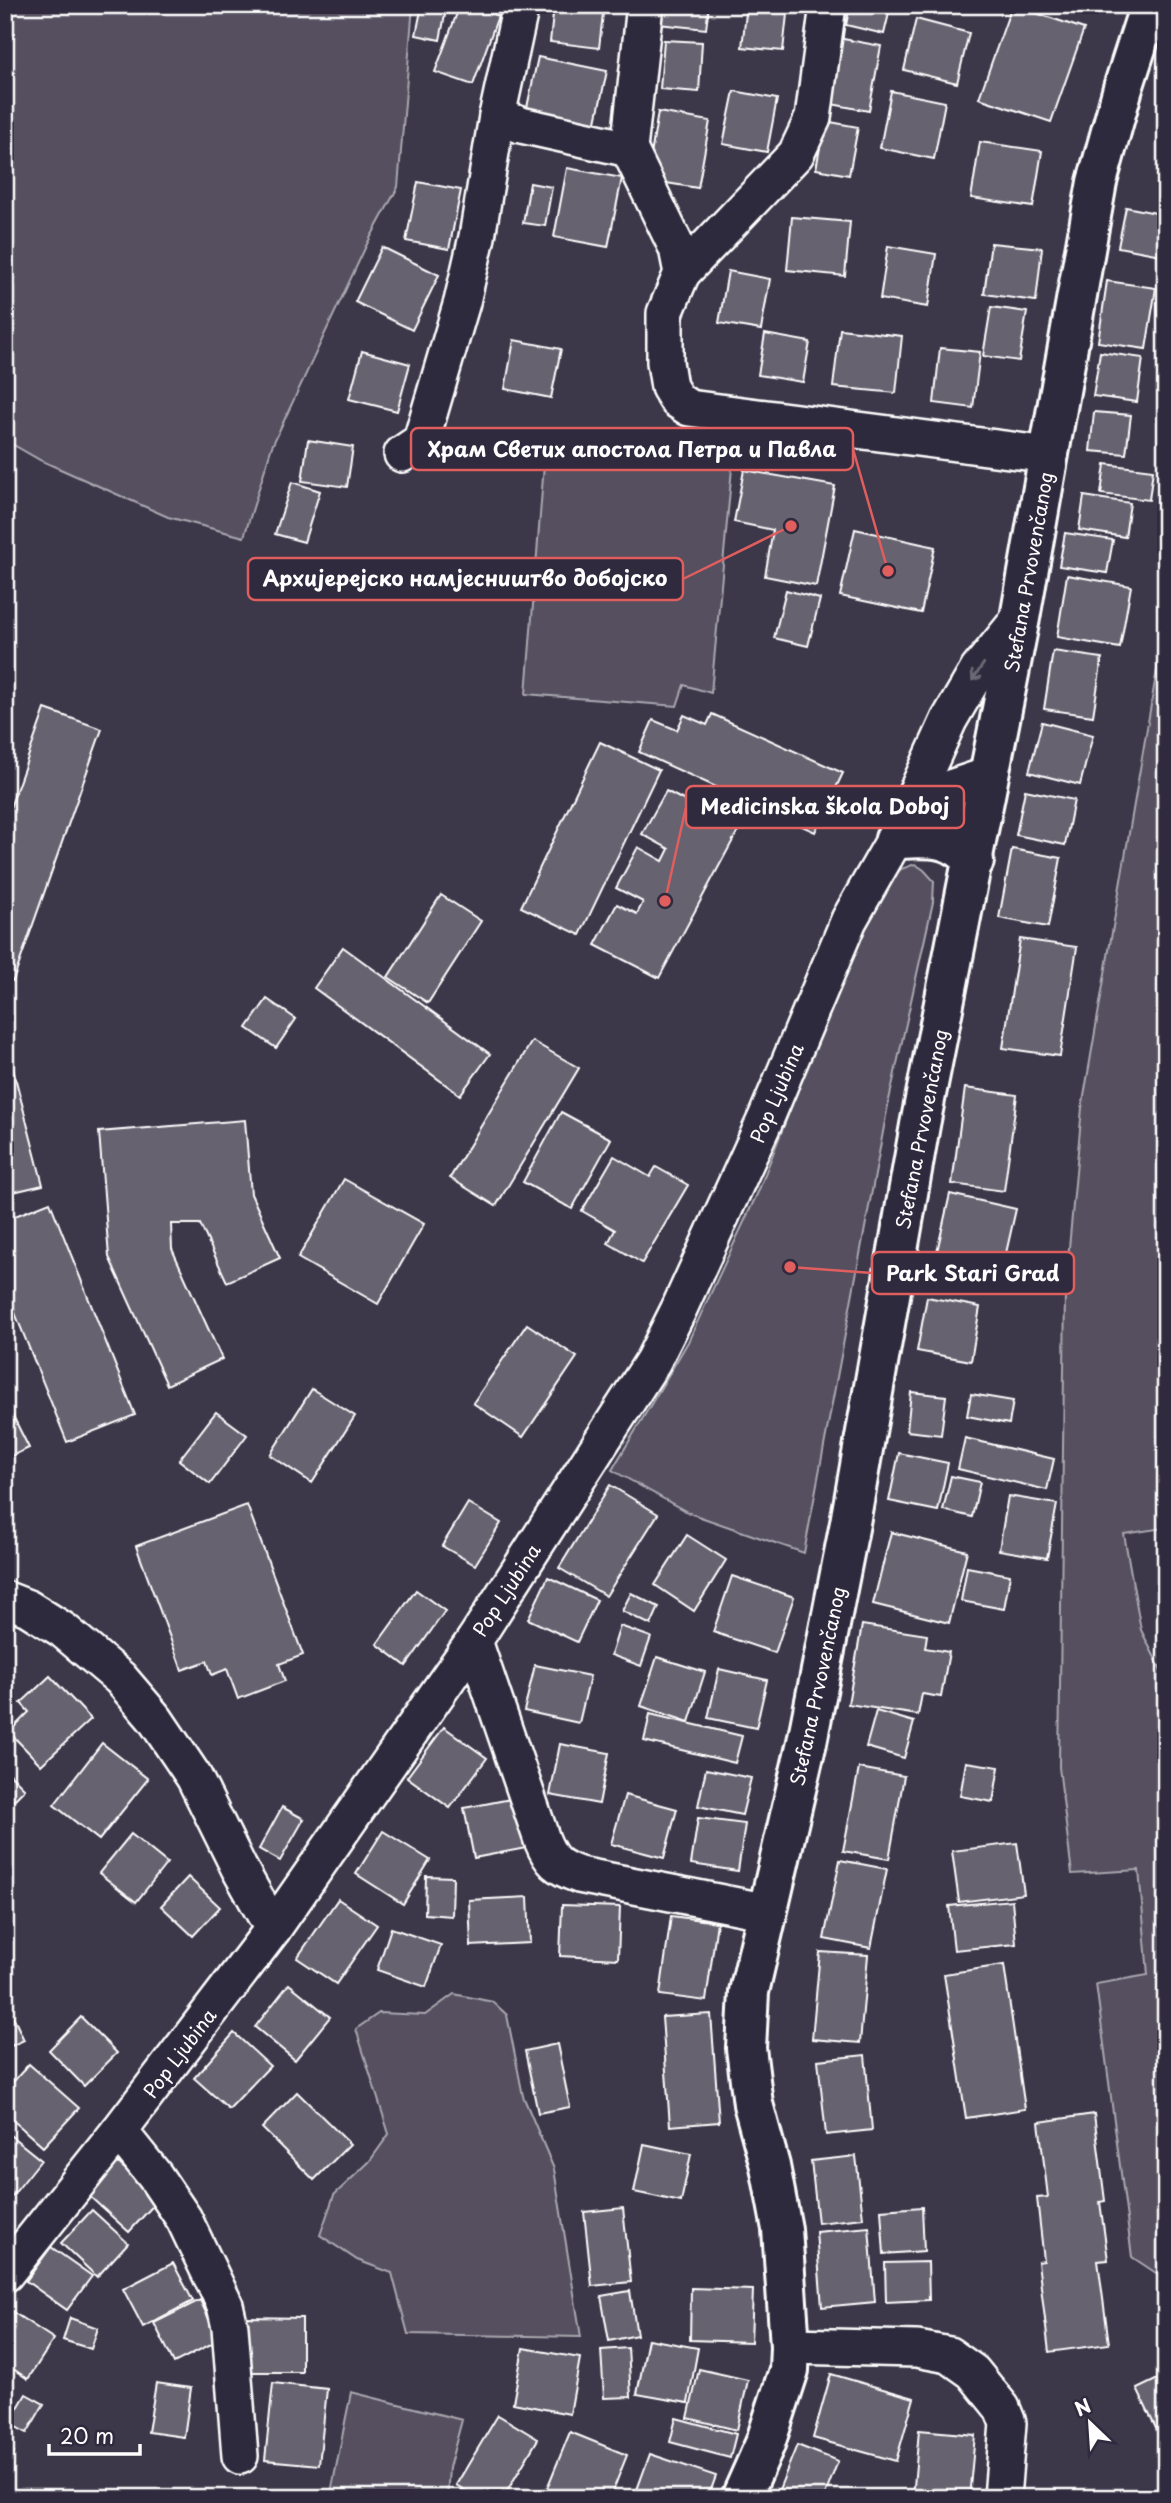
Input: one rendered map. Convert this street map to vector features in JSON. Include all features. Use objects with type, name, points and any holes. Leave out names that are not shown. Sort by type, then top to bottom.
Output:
[{"type":"street","points":[[402,453],[421,441],[462,302],[521,5]]},
{"type":"street","points":[[645,5],[629,149],[677,248],[682,273]]},
{"type":"street","points":[[828,5],[813,118],[796,154],[682,273],[665,313],[665,362],[669,387],[677,400],[689,408],[1049,455]]},
{"type":"street","name":"Stefana Prvovenčanog","points":[[741,2498],[765,2444],[789,2370],[790,2346],[782,2229],[770,2166],[753,2104],[746,2048],[749,1992],[807,1742],[850,1523],[920,1125],[1020,618],[1097,182],[1150,5]]},
{"type":"street","points":[[497,116],[521,125],[629,149]]},
{"type":"street","points":[[895,839],[949,720],[978,670],[1020,618]]},
{"type":"street","points":[[895,839],[944,790],[989,775]]},
{"type":"street","points":[[895,839],[942,839],[966,852],[974,861]]},
{"type":"street","name":"Pop Ljubina","points":[[5,2274],[119,2131],[273,1928],[474,1641],[653,1361],[766,1118],[849,920],[895,839]]},
{"type":"street","points":[[5,1599],[28,1608],[63,1630],[121,1678],[155,1719],[194,1777],[239,1868],[273,1928]]},
{"type":"street","points":[[474,1641],[542,1840],[552,1860],[562,1869],[579,1875],[768,1912]]},
{"type":"street","points":[[119,2131],[155,2176],[184,2219],[225,2305],[230,2327],[240,2456]]},
{"type":"street","points":[[790,2346],[916,2349],[948,2355],[973,2372],[1002,2408],[1008,2423],[1002,2498]]},
{"type":"shaded area","points":[[5,5],[413,5],[398,187],[367,244],[272,446],[244,537],[168,517],[40,460],[5,440]]},
{"type":"shaded area","points":[[628,429],[735,436],[711,693],[684,685],[677,706],[526,694],[544,464],[581,444]]},
{"type":"shaded area","points":[[1166,617],[1166,1536],[1163,1528],[1124,1534],[1141,1630],[1166,1680],[1165,2279],[1132,2257],[1096,1984],[1148,1975],[1139,1870],[1072,1874],[1059,1767],[1065,1291],[1082,1108]]},
{"type":"shaded area","points":[[915,864],[934,881],[933,902],[889,1100],[804,1553],[689,1513],[612,1470],[688,1342],[758,1192],[854,946],[891,879],[901,869]]},
{"type":"shaded area","points":[[454,1994],[493,2002],[507,2015],[523,2096],[554,2169],[581,2337],[408,2334],[392,2273],[357,2260],[320,2235],[334,2195],[369,2162],[389,2134],[356,2029],[379,2013],[425,2015]]},
{"type":"shaded area","points":[[351,2392],[462,2420],[449,2468],[447,2498],[330,2498]]},
{"type":"building","points":[[422,5],[447,5],[440,40],[416,35]]},
{"type":"building","points":[[460,5],[468,5],[498,16],[473,85],[435,72]]},
{"type":"building","points":[[554,5],[604,5],[599,48],[550,42]]},
{"type":"building","points":[[660,5],[709,5],[706,29],[658,24]]},
{"type":"building","points":[[747,5],[788,5],[783,51],[742,47]]},
{"type":"building","points":[[850,5],[891,5],[884,34],[846,25]]},
{"type":"building","points":[[1012,5],[1084,29],[1051,122],[979,98]]},
{"type":"building","points":[[916,19],[969,33],[957,83],[904,70]]},
{"type":"building","points":[[838,38],[881,46],[869,111],[826,103]]},
{"type":"building","points":[[664,40],[702,42],[699,92],[660,89]]},
{"type":"building","points":[[538,57],[607,71],[595,126],[526,112]]},
{"type":"building","points":[[734,91],[777,99],[767,152],[723,144]]},
{"type":"building","points":[[891,91],[945,102],[934,159],[880,148]]},
{"type":"building","points":[[658,112],[710,121],[698,188],[647,180]]},
{"type":"building","points":[[825,121],[858,127],[849,175],[816,169]]},
{"type":"building","points":[[980,142],[1042,151],[1033,207],[971,198]]},
{"type":"building","points":[[567,168],[622,178],[608,247],[554,237]]},
{"type":"building","points":[[418,182],[461,190],[449,249],[406,241]]},
{"type":"building","points":[[530,183],[552,187],[545,226],[523,223]]},
{"type":"building","points":[[1126,207],[1166,215],[1166,256],[1118,247]]},
{"type":"building","points":[[792,217],[850,222],[845,276],[787,270]]},
{"type":"building","points":[[991,243],[1042,248],[1036,301],[984,294]]},
{"type":"building","points":[[888,246],[936,254],[928,307],[880,299]]},
{"type":"building","points":[[382,247],[439,275],[412,330],[355,302]]},
{"type":"building","points":[[728,271],[770,279],[761,330],[719,323]]},
{"type":"building","points":[[1107,281],[1156,288],[1146,349],[1098,342]]},
{"type":"building","points":[[991,307],[1027,312],[1019,361],[983,356]]},
{"type":"building","points":[[840,329],[902,336],[896,393],[833,387]]},
{"type":"building","points":[[765,334],[810,342],[803,382],[758,375]]},
{"type":"building","points":[[514,340],[561,349],[551,398],[505,389]]},
{"type":"building","points":[[940,348],[980,352],[973,408],[934,403]]},
{"type":"building","points":[[362,351],[410,364],[397,411],[349,399]]},
{"type":"building","points":[[1100,352],[1143,358],[1137,402],[1093,396]]},
{"type":"building","points":[[1094,412],[1131,415],[1126,454],[1090,451]]},
{"type":"building","points":[[308,440],[353,447],[347,487],[302,481]]},
{"type":"building","points":[[1105,464],[1153,470],[1149,500],[1101,494]]},
{"type":"building","points":[[744,470],[835,486],[816,586],[765,576],[773,530],[734,522]]},
{"type":"building","points":[[292,482],[320,491],[304,542],[275,534]]},
{"type":"building","points":[[1084,496],[1130,503],[1125,537],[1079,530]]},
{"type":"building","points":[[855,529],[935,547],[921,613],[840,596]]},
{"type":"building","points":[[1065,533],[1113,540],[1107,573],[1059,566]]},
{"type":"building","points":[[1067,575],[1131,586],[1120,648],[1057,637]]},
{"type":"building","points":[[786,590],[820,599],[808,646],[774,638]]},
{"type":"building","points":[[1053,651],[1102,658],[1093,716],[1044,709]]},
{"type":"building","points":[[45,709],[102,729],[13,981],[5,979],[5,822]]},
{"type":"building","points":[[712,714],[843,773],[815,832],[639,752],[653,720],[677,730],[684,715],[707,725]]},
{"type":"building","points":[[1042,722],[1093,735],[1080,785],[1029,772]]},
{"type":"building","points":[[600,742],[659,770],[580,935],[521,907]]},
{"type":"building","points":[[1025,790],[1074,800],[1065,845],[1016,835]]},
{"type":"building","points":[[666,791],[739,829],[659,978],[595,945],[617,904],[637,914],[643,902],[616,888],[638,847],[663,861],[669,849],[642,834]]},
{"type":"building","points":[[1012,849],[1061,858],[1048,927],[999,918]]},
{"type":"building","points":[[441,895],[481,921],[428,1003],[388,977]]},
{"type":"building","points":[[1020,939],[1077,947],[1060,1056],[1003,1048]]},
{"type":"building","points":[[343,947],[490,1054],[460,1095],[314,988]]},
{"type":"building","points":[[267,999],[296,1019],[276,1048],[247,1028]]},
{"type":"building","points":[[5,1038],[43,1185],[5,1194]]},
{"type":"building","points":[[532,1041],[579,1068],[496,1206],[450,1178]]},
{"type":"building","points":[[965,1088],[1017,1095],[1004,1191],[952,1184]]},
{"type":"building","points":[[561,1112],[611,1139],[572,1209],[523,1182]]},
{"type":"building","points":[[245,1120],[251,1194],[280,1258],[227,1282],[200,1224],[171,1224],[172,1249],[222,1359],[167,1385],[109,1257],[99,1132]]},
{"type":"building","points":[[614,1156],[650,1177],[656,1167],[688,1185],[642,1263],[608,1243],[615,1230],[582,1211]]},
{"type":"building","points":[[344,1179],[424,1224],[378,1304],[298,1258]]},
{"type":"building","points":[[950,1194],[1016,1209],[997,1293],[931,1278]]},
{"type":"building","points":[[50,1202],[135,1415],[67,1442],[5,1288],[5,1220]]},
{"type":"building","points":[[927,1297],[980,1307],[971,1361],[917,1351]]},
{"type":"building","points":[[527,1324],[577,1357],[523,1437],[473,1403]]},
{"type":"building","points":[[312,1389],[355,1416],[312,1483],[270,1455]]},
{"type":"building","points":[[911,1392],[946,1396],[941,1435],[907,1431]]},
{"type":"building","points":[[971,1394],[1013,1401],[1009,1424],[967,1416]]},
{"type":"building","points":[[5,1400],[29,1448],[5,1459]]},
{"type":"building","points":[[216,1412],[247,1435],[210,1484],[179,1460]]},
{"type":"building","points":[[965,1438],[1054,1459],[1047,1490],[958,1469]]},
{"type":"building","points":[[899,1453],[948,1463],[938,1511],[889,1501]]},
{"type":"building","points":[[951,1476],[980,1482],[972,1517],[943,1510]]},
{"type":"building","points":[[610,1485],[658,1514],[606,1596],[559,1568]]},
{"type":"building","points":[[1008,1496],[1057,1504],[1047,1558],[999,1550]]},
{"type":"building","points":[[468,1503],[501,1523],[475,1565],[442,1546]]},
{"type":"building","points":[[247,1505],[303,1655],[279,1664],[285,1681],[238,1699],[227,1669],[212,1675],[207,1661],[182,1670],[136,1546]]},
{"type":"building","points":[[891,1532],[967,1551],[949,1623],[873,1604]]},
{"type":"building","points":[[687,1535],[726,1560],[694,1611],[655,1585]]},
{"type":"building","points":[[967,1567],[1010,1575],[1004,1609],[961,1601]]},
{"type":"building","points":[[732,1576],[794,1597],[775,1653],[713,1632]]},
{"type":"building","points":[[548,1577],[597,1600],[577,1642],[528,1619]]},
{"type":"building","points":[[416,1590],[445,1611],[406,1666],[377,1644]]},
{"type":"building","points":[[631,1593],[659,1607],[651,1625],[622,1611]]},
{"type":"building","points":[[862,1625],[927,1635],[925,1648],[949,1652],[941,1697],[922,1694],[918,1715],[848,1704]]},
{"type":"building","points":[[620,1626],[651,1637],[641,1666],[611,1655]]},
{"type":"building","points":[[657,1657],[705,1672],[689,1722],[641,1706]]},
{"type":"building","points":[[535,1665],[590,1676],[579,1723],[524,1711]]},
{"type":"building","points":[[719,1669],[767,1680],[756,1728],[708,1718]]},
{"type":"building","points":[[50,1676],[91,1719],[41,1765],[9,1732],[29,1712],[21,1703]]},
{"type":"building","points":[[876,1711],[914,1722],[904,1758],[866,1747]]},
{"type":"building","points":[[650,1714],[742,1736],[735,1763],[644,1741]]},
{"type":"building","points":[[444,1727],[487,1758],[450,1808],[407,1777]]},
{"type":"building","points":[[102,1743],[148,1779],[99,1840],[54,1805]]},
{"type":"building","points":[[560,1744],[609,1753],[599,1804],[550,1795]]},
{"type":"building","points":[[966,1762],[999,1767],[993,1802],[960,1796]]},
{"type":"building","points":[[859,1768],[904,1776],[889,1859],[843,1851]]},
{"type":"building","points":[[5,1769],[25,1789],[5,1809]]},
{"type":"building","points":[[706,1769],[751,1778],[742,1815],[698,1806]]},
{"type":"building","points":[[625,1795],[677,1809],[664,1858],[611,1844]]},
{"type":"building","points":[[516,1798],[526,1848],[474,1858],[464,1808]]},
{"type":"building","points":[[282,1807],[304,1819],[280,1861],[259,1849]]},
{"type":"building","points":[[698,1818],[745,1824],[738,1871],[691,1864]]},
{"type":"building","points":[[383,1831],[430,1860],[403,1904],[356,1874]]},
{"type":"building","points":[[131,1834],[167,1863],[136,1902],[99,1873]]},
{"type":"building","points":[[1017,1843],[1024,1894],[959,1902],[952,1851]]},
{"type":"building","points":[[840,1860],[887,1869],[871,1948],[824,1939]]},
{"type":"building","points":[[426,1876],[453,1877],[452,1916],[425,1914]]},
{"type":"building","points":[[188,1877],[220,1907],[193,1936],[161,1906]]},
{"type":"building","points":[[528,1897],[530,1943],[471,1946],[469,1900]]},
{"type":"building","points":[[338,1899],[377,1925],[336,1984],[297,1958]]},
{"type":"building","points":[[1012,1900],[1016,1944],[954,1950],[949,1906]]},
{"type":"building","points":[[562,1905],[620,1907],[618,1959],[560,1956]]},
{"type":"building","points":[[671,1916],[717,1922],[706,2001],[660,1995]]},
{"type":"building","points":[[391,1928],[441,1945],[426,1987],[377,1970]]},
{"type":"building","points":[[820,1952],[868,1955],[860,2043],[812,2039]]},
{"type":"building","points":[[1004,1965],[1025,2109],[966,2118],[944,1974]]},
{"type":"building","points":[[289,1984],[330,2017],[295,2060],[255,2027]]},
{"type":"building","points":[[5,1999],[24,2040],[5,2049]]},
{"type":"building","points":[[711,2014],[719,2122],[670,2126],[662,2017]]},
{"type":"building","points":[[81,2017],[117,2053],[84,2086],[49,2050]]},
{"type":"building","points":[[234,2033],[270,2066],[229,2109],[194,2078]]},
{"type":"building","points":[[557,2044],[570,2107],[538,2113],[525,2051]]},
{"type":"building","points":[[865,2055],[872,2130],[826,2135],[818,2060]]},
{"type":"building","points":[[29,2064],[79,2108],[43,2147],[5,2113],[5,2091]]},
{"type":"building","points":[[297,2092],[350,2144],[314,2180],[262,2128]]},
{"type":"building","points":[[1094,2114],[1105,2201],[1100,2202],[1108,2260],[1098,2261],[1109,2344],[1049,2352],[1038,2262],[1044,2261],[1037,2198],[1048,2197],[1039,2122]]},
{"type":"building","points":[[5,2131],[41,2160],[5,2205]]},
{"type":"building","points":[[644,2144],[691,2154],[681,2202],[634,2192]]},
{"type":"building","points":[[856,2156],[863,2218],[818,2223],[811,2161]]},
{"type":"building","points":[[117,2162],[159,2199],[129,2232],[88,2195]]},
{"type":"building","points":[[922,2207],[924,2251],[884,2254],[881,2210]]},
{"type":"building","points":[[623,2208],[631,2282],[592,2286],[584,2212]]},
{"type":"building","points":[[92,2210],[128,2243],[97,2277],[61,2243]]},
{"type":"building","points":[[869,2227],[875,2302],[822,2307],[816,2232]]},
{"type":"building","points":[[51,2247],[92,2276],[67,2310],[26,2281]]},
{"type":"building","points":[[928,2262],[929,2300],[886,2302],[885,2263]]},
{"type":"building","points":[[173,2263],[193,2301],[143,2327],[123,2289]]},
{"type":"building","points":[[691,2288],[753,2290],[751,2342],[690,2340]]},
{"type":"building","points":[[630,2291],[637,2335],[609,2341],[601,2296]]},
{"type":"building","points":[[200,2300],[219,2340],[174,2363],[154,2323]]},
{"type":"building","points":[[5,2307],[54,2339],[28,2379],[13,2369],[5,2382]]},
{"type":"building","points":[[247,2317],[302,2318],[302,2372],[247,2372]]},
{"type":"building","points":[[70,2318],[98,2328],[91,2349],[63,2340]]},
{"type":"building","points":[[648,2339],[698,2348],[688,2403],[637,2394]]},
{"type":"building","points":[[523,2348],[580,2358],[570,2414],[513,2403]]},
{"type":"building","points":[[628,2348],[631,2397],[604,2398],[601,2350]]},
{"type":"building","points":[[699,2369],[748,2380],[737,2430],[688,2418]]},
{"type":"building","points":[[831,2374],[914,2398],[896,2461],[813,2438]]},
{"type":"building","points":[[1166,2375],[1166,2449],[1137,2389]]},
{"type":"building","points":[[156,2383],[191,2388],[184,2437],[148,2432]]},
{"type":"building","points":[[273,2383],[327,2389],[319,2465],[265,2460]]},
{"type":"building","points":[[26,2394],[44,2404],[27,2433],[9,2423]]},
{"type":"building","points":[[498,2415],[538,2439],[503,2498],[478,2498],[456,2485]]},
{"type":"building","points":[[676,2418],[736,2434],[730,2458],[670,2442]]},
{"type":"building","points":[[919,2430],[975,2435],[969,2498],[913,2498]]},
{"type":"building","points":[[570,2432],[627,2455],[610,2498],[543,2498]]},
{"type":"building","points":[[797,2445],[838,2461],[824,2498],[776,2497]]},
{"type":"building","points":[[5,2447],[14,2452],[5,2468]]},
{"type":"building","points":[[650,2454],[716,2476],[708,2498],[634,2498]]},
{"type":"building","points":[[1166,2492],[1166,2498],[1119,2498],[1119,2493]]},
{"type":"place","name":"Архијерејско намјесништво добојско","points":[[791,526]]},
{"type":"place","name":"Храм Светих апостола Петра и Павла","points":[[888,571]]},
{"type":"place","name":"Medicinska škola Doboj","points":[[665,901]]},
{"type":"place","name":"Park Stari Grad","points":[[790,1267]]}]
